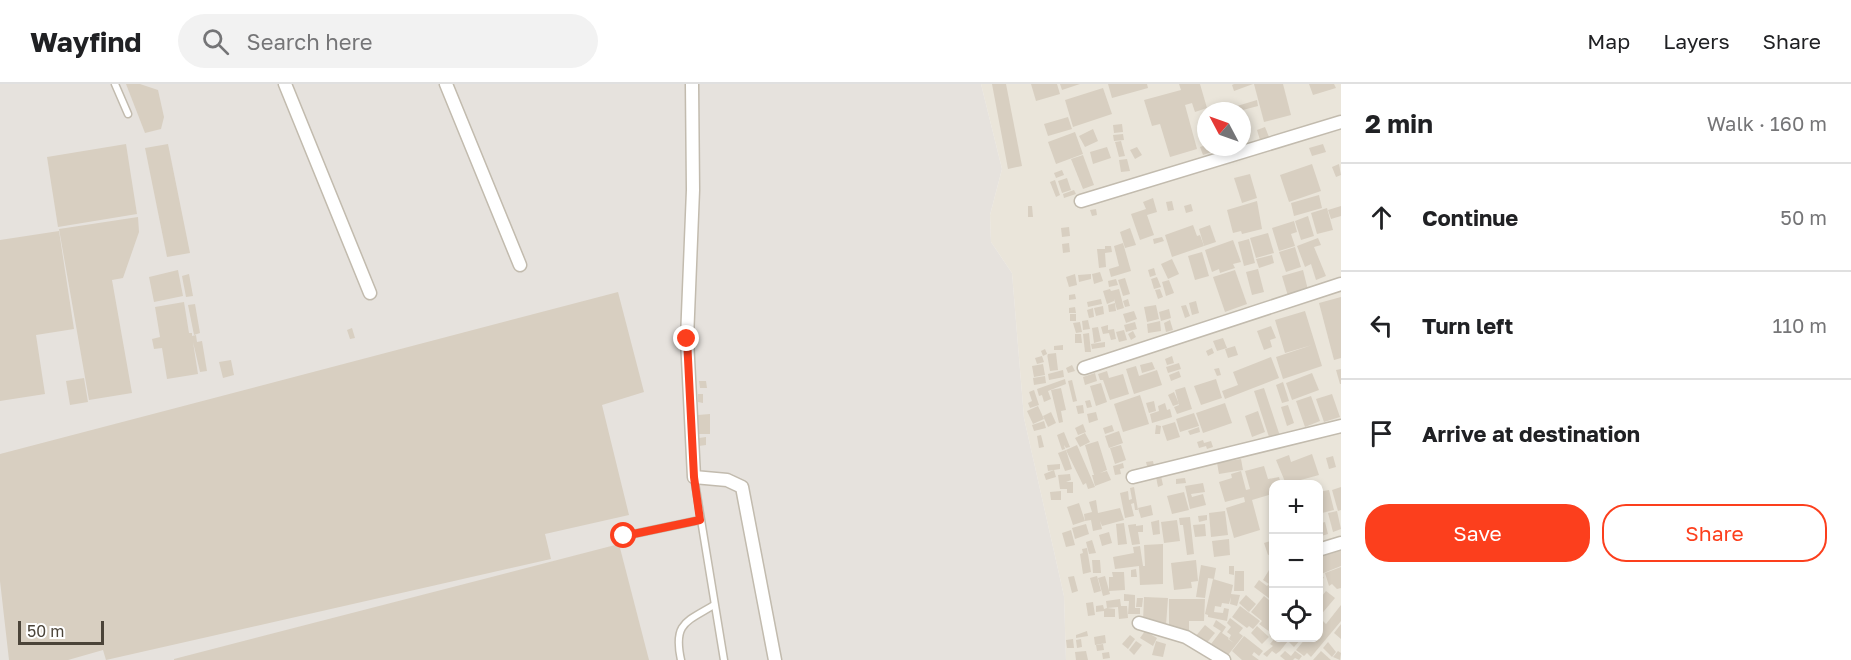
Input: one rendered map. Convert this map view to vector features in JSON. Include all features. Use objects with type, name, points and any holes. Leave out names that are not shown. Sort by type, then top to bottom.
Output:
[{"type":"street","points":[[285,84],[370,293]]},
{"type":"street","points":[[446,84],[520,265]]},
{"type":"street","points":[[693,84],[693,201],[687,339],[694,477],[727,480],[742,487],[775,660]]},
{"type":"street","points":[[1081,201],[1341,122]]},
{"type":"street","points":[[1084,368],[1341,284]]},
{"type":"street","points":[[1133,477],[1341,426]]},
{"type":"street","points":[[1323,548],[1341,543]]},
{"type":"street","points":[[1139,623],[1186,637],[1224,660]]},
{"type":"lane","points":[[115,84],[128,114]]},
{"type":"lane","points":[[694,477],[724,660]]},
{"type":"lane","points":[[624,536],[700,520]]},
{"type":"lane","points":[[681,660],[677,643],[679,632],[685,623],[714,605]]},
{"type":"shaded area","points":[[0,84],[981,84],[1002,169],[990,215],[991,242],[1012,273],[1024,418],[1064,596],[1066,660],[0,660]]},
{"type":"shaded area","points":[[981,84],[1341,84],[1341,660],[1066,660],[1064,596],[1024,418],[1012,273],[991,242],[990,215],[1002,169]]},
{"type":"building","points":[[126,84],[140,84],[158,90],[164,117],[161,129],[145,133]]},
{"type":"building","points":[[992,84],[1006,84],[1022,166],[1008,169]]},
{"type":"building","points":[[1031,84],[1057,84],[1060,94],[1036,101]]},
{"type":"building","points":[[1060,84],[1080,84],[1062,90]]},
{"type":"building","points":[[1108,84],[1147,84],[1148,88],[1112,98]]},
{"type":"building","points":[[1179,84],[1200,84],[1205,102],[1197,102],[1197,111],[1195,112],[1192,103],[1185,105],[1197,149],[1170,157],[1160,124],[1152,126],[1144,100],[1181,90]]},
{"type":"building","points":[[1253,84],[1234,91],[1232,85]]},
{"type":"building","points":[[1254,84],[1283,84],[1291,115],[1264,122]]},
{"type":"building","points":[[1309,84],[1334,84],[1336,88],[1313,95]]},
{"type":"building","points":[[1103,88],[1112,114],[1073,127],[1065,100]]},
{"type":"building","points":[[1257,100],[1258,106],[1251,108],[1250,102]]},
{"type":"building","points":[[1068,117],[1072,129],[1048,136],[1044,124]]},
{"type":"building","points":[[1122,124],[1123,132],[1114,133],[1113,125]]},
{"type":"building","points":[[1265,127],[1269,137],[1260,140],[1257,130]]},
{"type":"building","points":[[1093,129],[1098,141],[1085,147],[1079,136]]},
{"type":"building","points":[[1075,132],[1083,154],[1056,164],[1048,142]]},
{"type":"building","points":[[1123,134],[1124,140],[1114,141],[1113,135]]},
{"type":"building","points":[[1121,141],[1125,156],[1119,157],[1115,142]]},
{"type":"building","points":[[126,144],[137,214],[58,227],[47,157]]},
{"type":"building","points":[[168,144],[190,253],[167,257],[145,148]]},
{"type":"building","points":[[1323,144],[1326,152],[1312,156],[1309,148]]},
{"type":"building","points":[[1107,147],[1111,158],[1093,164],[1090,152]]},
{"type":"building","points":[[1137,147],[1142,155],[1135,159],[1130,150]]},
{"type":"building","points":[[1083,155],[1094,185],[1083,189],[1071,159]]},
{"type":"building","points":[[1127,159],[1130,171],[1121,172],[1119,160]]},
{"type":"building","points":[[1312,164],[1321,191],[1289,202],[1280,175]]},
{"type":"building","points":[[1339,164],[1341,175],[1336,177],[1332,167]]},
{"type":"building","points":[[1062,170],[1064,175],[1056,178],[1054,173]]},
{"type":"building","points":[[1250,174],[1257,198],[1242,203],[1234,178]]},
{"type":"building","points":[[1067,178],[1071,190],[1062,193],[1058,181]]},
{"type":"building","points":[[1055,180],[1060,195],[1056,197],[1050,182]]},
{"type":"building","points":[[1074,190],[1076,194],[1064,198],[1063,194]]},
{"type":"building","points":[[1319,195],[1322,208],[1294,216],[1291,203]]},
{"type":"building","points":[[1153,198],[1157,212],[1147,215],[1154,235],[1140,240],[1131,214],[1146,209],[1143,202]]},
{"type":"building","points":[[1172,201],[1174,210],[1168,211],[1166,202]]},
{"type":"building","points":[[1257,201],[1262,229],[1242,234],[1241,231],[1233,233],[1227,210]]},
{"type":"building","points":[[1191,204],[1193,211],[1186,213],[1184,206]]},
{"type":"building","points":[[1028,206],[1032,206],[1033,217],[1028,217]]},
{"type":"building","points":[[1341,206],[1341,216],[1331,219],[1328,210]]},
{"type":"building","points":[[1327,208],[1333,230],[1317,234],[1311,213]]},
{"type":"building","points":[[1096,209],[1097,215],[1092,216],[1090,210]]},
{"type":"building","points":[[1308,216],[1314,236],[1301,240],[1295,221]]},
{"type":"building","points":[[138,217],[139,232],[123,278],[112,280],[132,393],[89,400],[59,229]]},
{"type":"building","points":[[1294,221],[1297,232],[1291,234],[1295,246],[1279,251],[1272,228]]},
{"type":"building","points":[[1193,225],[1204,246],[1172,257],[1165,235]]},
{"type":"building","points":[[1210,225],[1216,242],[1204,246],[1199,229]]},
{"type":"building","points":[[1069,227],[1070,236],[1062,237],[1061,228]]},
{"type":"building","points":[[1130,228],[1136,245],[1125,248],[1120,232]]},
{"type":"building","points":[[59,231],[74,329],[36,335],[45,394],[0,401],[0,240]]},
{"type":"building","points":[[1268,233],[1274,253],[1256,258],[1250,238]]},
{"type":"building","points":[[1162,237],[1164,241],[1154,244],[1153,239]]},
{"type":"building","points":[[1318,238],[1321,245],[1314,247],[1326,276],[1316,280],[1311,264],[1305,267],[1297,246]]},
{"type":"building","points":[[1249,239],[1255,263],[1244,266],[1238,242]]},
{"type":"building","points":[[1233,240],[1241,262],[1233,264],[1235,268],[1220,273],[1219,269],[1212,272],[1205,250]]},
{"type":"building","points":[[1069,243],[1070,252],[1063,253],[1062,244]]},
{"type":"building","points":[[1123,243],[1131,271],[1111,277],[1109,269],[1119,266],[1114,246]]},
{"type":"building","points":[[1105,246],[1111,246],[1112,252],[1105,253],[1106,267],[1099,268],[1097,249],[1105,249]]},
{"type":"building","points":[[1295,247],[1301,267],[1286,272],[1279,252]]},
{"type":"building","points":[[1202,252],[1209,276],[1195,280],[1188,256]]},
{"type":"building","points":[[1272,255],[1274,263],[1259,268],[1256,259]]},
{"type":"building","points":[[1172,259],[1179,274],[1168,279],[1161,264]]},
{"type":"building","points":[[1154,268],[1156,275],[1150,277],[1148,270]]},
{"type":"building","points":[[1258,269],[1264,292],[1252,295],[1246,272]]},
{"type":"building","points":[[178,270],[183,296],[154,302],[149,277]]},
{"type":"building","points":[[1235,270],[1247,304],[1225,312],[1213,277]]},
{"type":"building","points":[[1303,270],[1308,290],[1288,296],[1282,276]]},
{"type":"building","points":[[1100,272],[1103,281],[1094,284],[1092,274]]},
{"type":"building","points":[[189,274],[193,296],[186,297],[182,276]]},
{"type":"building","points":[[1075,274],[1077,285],[1069,287],[1066,277]]},
{"type":"building","points":[[1091,274],[1091,279],[1079,282],[1078,275]]},
{"type":"building","points":[[1157,277],[1161,287],[1154,289],[1151,279]]},
{"type":"building","points":[[1125,278],[1130,294],[1123,296],[1118,280]]},
{"type":"building","points":[[1116,279],[1118,285],[1109,287],[1108,281]]},
{"type":"building","points":[[1169,280],[1174,293],[1166,296],[1162,282]]},
{"type":"building","points":[[1110,289],[1111,291],[1119,289],[1124,308],[1117,310],[1114,299],[1107,304],[1103,291]]},
{"type":"building","points":[[1160,289],[1163,297],[1158,299],[1155,290]]},
{"type":"building","points":[[618,292],[644,392],[602,405],[629,515],[545,534],[551,559],[106,660],[103,650],[68,660],[9,660],[0,581],[0,454]]},
{"type":"building","points":[[1075,294],[1076,299],[1069,300],[1069,295]]},
{"type":"building","points":[[1341,297],[1341,358],[1334,360],[1319,303]]},
{"type":"building","points":[[1101,299],[1102,304],[1088,307],[1087,302]]},
{"type":"building","points":[[1128,299],[1130,306],[1125,307],[1123,301]]},
{"type":"building","points":[[1196,301],[1199,313],[1192,315],[1189,303]]},
{"type":"building","points":[[184,302],[189,333],[192,333],[192,336],[196,335],[197,342],[202,341],[207,371],[200,372],[193,342],[198,374],[167,379],[162,348],[154,349],[152,339],[160,337],[155,307]]},
{"type":"building","points":[[1115,303],[1116,311],[1109,312],[1108,305]]},
{"type":"building","points":[[195,304],[200,333],[194,335],[188,305]]},
{"type":"building","points":[[1156,305],[1159,319],[1147,322],[1144,307]]},
{"type":"building","points":[[1186,305],[1190,316],[1185,318],[1181,306]]},
{"type":"building","points":[[1103,306],[1104,314],[1096,316],[1094,308]]},
{"type":"building","points":[[1075,307],[1076,313],[1069,313],[1069,308]]},
{"type":"building","points":[[1093,308],[1094,317],[1089,318],[1087,310]]},
{"type":"building","points":[[1169,309],[1171,318],[1161,321],[1159,312]]},
{"type":"building","points":[[1134,311],[1137,319],[1126,323],[1123,314]]},
{"type":"building","points":[[1305,311],[1322,366],[1283,379],[1276,357],[1312,345],[1285,353],[1275,320]]},
{"type":"building","points":[[1070,314],[1076,314],[1076,321],[1070,321]]},
{"type":"building","points":[[1088,320],[1090,329],[1083,330],[1082,321]]},
{"type":"building","points":[[1170,320],[1173,330],[1166,332],[1164,323]]},
{"type":"building","points":[[1160,321],[1161,331],[1148,333],[1147,324]]},
{"type":"building","points":[[1080,322],[1082,332],[1076,333],[1073,323]]},
{"type":"building","points":[[1135,322],[1137,329],[1126,332],[1124,325]]},
{"type":"building","points":[[1108,325],[1108,330],[1114,329],[1116,339],[1111,340],[1109,333],[1103,334],[1101,327]]},
{"type":"building","points":[[1271,326],[1276,338],[1270,340],[1272,347],[1264,350],[1257,331]]},
{"type":"building","points":[[1098,327],[1101,341],[1094,343],[1092,328]]},
{"type":"building","points":[[352,328],[355,338],[350,339],[347,330]]},
{"type":"building","points":[[1124,330],[1127,340],[1119,342],[1116,332]]},
{"type":"building","points":[[1133,331],[1136,337],[1131,340],[1128,334]]},
{"type":"building","points":[[1089,333],[1091,352],[1085,352],[1083,334]]},
{"type":"building","points":[[1075,334],[1081,334],[1082,343],[1075,343]]},
{"type":"building","points":[[1223,338],[1227,348],[1217,351],[1213,341]]},
{"type":"building","points":[[1105,342],[1105,347],[1092,349],[1091,344]]},
{"type":"building","points":[[1063,345],[1063,350],[1054,350],[1054,346]]},
{"type":"building","points":[[1235,346],[1238,355],[1228,358],[1225,349]]},
{"type":"building","points":[[1212,348],[1214,353],[1208,356],[1206,351]]},
{"type":"building","points":[[1045,349],[1048,356],[1048,354],[1056,353],[1058,370],[1050,371],[1047,354],[1043,356],[1041,351]]},
{"type":"building","points":[[1042,356],[1044,362],[1037,364],[1035,358]]},
{"type":"building","points":[[1172,356],[1174,363],[1167,365],[1165,359]]},
{"type":"building","points":[[1271,357],[1279,378],[1225,399],[1222,391],[1238,385],[1233,372]]},
{"type":"building","points":[[231,360],[234,375],[223,378],[219,362]]},
{"type":"building","points":[[1152,362],[1155,369],[1142,373],[1140,365]]},
{"type":"building","points":[[1179,363],[1181,369],[1168,373],[1166,367]]},
{"type":"building","points":[[1043,364],[1045,375],[1034,377],[1032,366]]},
{"type":"building","points":[[1072,365],[1075,371],[1068,373],[1066,368]]},
{"type":"building","points":[[1136,366],[1139,376],[1157,370],[1162,385],[1134,394],[1126,369]]},
{"type":"building","points":[[1219,368],[1221,375],[1217,376],[1214,369]]},
{"type":"building","points":[[1341,369],[1341,384],[1340,384],[1336,370]]},
{"type":"building","points":[[1063,370],[1064,377],[1049,380],[1048,374]]},
{"type":"building","points":[[1107,371],[1109,378],[1123,374],[1129,394],[1110,400],[1103,380],[1100,380],[1098,374]]},
{"type":"building","points":[[1179,371],[1181,377],[1171,381],[1169,375]]},
{"type":"building","points":[[1095,373],[1097,381],[1085,385],[1083,377]]},
{"type":"building","points":[[1312,373],[1319,390],[1292,400],[1286,383]]},
{"type":"building","points":[[1045,376],[1046,383],[1034,385],[1033,378]]},
{"type":"building","points":[[84,378],[88,402],[70,405],[66,381]]},
{"type":"building","points":[[1065,379],[1066,384],[1048,391],[1051,399],[1044,402],[1037,389]]},
{"type":"building","points":[[1216,379],[1222,398],[1201,405],[1194,386]]},
{"type":"building","points":[[1072,380],[1077,401],[1073,402],[1068,381]]},
{"type":"building","points":[[699,381],[706,381],[707,388],[700,388]]},
{"type":"building","points":[[1283,382],[1289,401],[1282,403],[1276,385]]},
{"type":"building","points":[[1101,383],[1107,402],[1096,406],[1090,386]]},
{"type":"building","points":[[1185,387],[1192,409],[1177,414],[1174,407],[1179,405],[1175,390]]},
{"type":"building","points":[[1061,388],[1066,410],[1061,411],[1063,422],[1059,423],[1051,390]]},
{"type":"building","points":[[1264,388],[1280,436],[1270,440],[1254,391]]},
{"type":"building","points":[[1034,390],[1039,405],[1030,408],[1028,403],[1032,401],[1029,392]]},
{"type":"building","points":[[1174,392],[1179,404],[1173,406],[1168,395]]},
{"type":"building","points":[[698,394],[703,394],[703,403],[698,402]]},
{"type":"building","points":[[1332,394],[1340,417],[1324,422],[1316,399]]},
{"type":"building","points":[[1140,395],[1149,424],[1123,432],[1114,404]]},
{"type":"building","points":[[1311,396],[1320,421],[1305,427],[1296,401]]},
{"type":"building","points":[[1090,400],[1092,407],[1087,408],[1085,401]]},
{"type":"building","points":[[1154,401],[1156,411],[1149,413],[1146,403]]},
{"type":"building","points":[[1165,403],[1172,417],[1152,423],[1150,414],[1159,411],[1158,406]]},
{"type":"building","points":[[1225,403],[1232,423],[1203,433],[1196,413]]},
{"type":"building","points":[[1083,405],[1084,413],[1078,414],[1076,406]]},
{"type":"building","points":[[1288,405],[1294,423],[1287,426],[1281,407]]},
{"type":"building","points":[[1038,406],[1044,419],[1033,424],[1027,411]]},
{"type":"building","points":[[1258,411],[1265,432],[1252,437],[1245,416]]},
{"type":"building","points":[[1051,412],[1056,423],[1048,427],[1043,416]]},
{"type":"building","points":[[1096,412],[1098,420],[1089,423],[1087,414]]},
{"type":"building","points":[[1194,413],[1199,426],[1180,432],[1176,419]]},
{"type":"building","points":[[710,414],[710,434],[698,434],[698,415]]},
{"type":"building","points":[[1044,421],[1046,428],[1034,431],[1032,425]]},
{"type":"building","points":[[1175,422],[1180,437],[1167,441],[1162,426]]},
{"type":"building","points":[[1083,424],[1086,432],[1078,435],[1075,428]]},
{"type":"building","points":[[1112,425],[1114,431],[1105,434],[1103,428]]},
{"type":"building","points":[[1156,425],[1161,426],[1160,434],[1155,434]]},
{"type":"building","points":[[1199,427],[1200,432],[1190,435],[1188,431]]},
{"type":"building","points":[[1119,431],[1123,443],[1109,448],[1105,436]]},
{"type":"building","points":[[1064,432],[1070,447],[1066,448],[1064,445],[1065,449],[1062,450],[1057,435]]},
{"type":"building","points":[[1085,433],[1090,442],[1080,447],[1075,438]]},
{"type":"building","points":[[1041,435],[1044,447],[1039,448],[1037,436]]},
{"type":"building","points":[[706,437],[706,445],[699,446],[699,438]]},
{"type":"building","points":[[1203,440],[1204,443],[1211,441],[1213,447],[1199,448],[1197,442]]},
{"type":"building","points":[[1098,441],[1107,470],[1100,473],[1107,471],[1111,480],[1095,486],[1085,445]]},
{"type":"building","points":[[1077,445],[1095,487],[1088,489],[1086,483],[1083,485],[1066,450]]},
{"type":"building","points":[[1121,445],[1126,460],[1115,464],[1110,448]]},
{"type":"building","points":[[1066,450],[1072,469],[1065,471],[1058,453]]},
{"type":"building","points":[[1312,454],[1319,475],[1301,480],[1284,480],[1276,460],[1289,455],[1291,462]]},
{"type":"building","points":[[1333,456],[1336,467],[1329,469],[1326,458]]},
{"type":"building","points":[[1241,459],[1243,470],[1219,474],[1217,463]]},
{"type":"building","points":[[1153,461],[1154,466],[1147,466],[1146,462]]},
{"type":"building","points":[[1123,463],[1124,468],[1120,469],[1121,474],[1115,475],[1113,466]]},
{"type":"building","points":[[1060,464],[1060,469],[1048,471],[1047,465]]},
{"type":"building","points":[[1264,466],[1268,479],[1279,477],[1280,480],[1269,480],[1269,495],[1252,500],[1260,530],[1234,538],[1226,508],[1245,502],[1244,497],[1225,502],[1219,482],[1232,478],[1231,474],[1241,471],[1246,490],[1250,489],[1245,471]]},
{"type":"building","points":[[1054,470],[1056,477],[1046,480],[1044,474]]},
{"type":"building","points":[[1070,474],[1071,480],[1066,482],[1073,482],[1073,493],[1067,493],[1067,489],[1060,489],[1058,475]]},
{"type":"building","points":[[1161,476],[1163,485],[1158,487],[1156,477]]},
{"type":"building","points":[[1185,478],[1186,483],[1176,484],[1176,479]]},
{"type":"building","points":[[1203,483],[1205,492],[1191,494],[1192,497],[1203,494],[1206,505],[1190,509],[1185,486]]},
{"type":"building","points":[[1134,487],[1138,510],[1135,510],[1134,503],[1131,504],[1134,516],[1125,518],[1120,493],[1128,491],[1129,500],[1132,499],[1130,488]]},
{"type":"building","points":[[1341,487],[1341,510],[1338,511],[1332,490]]},
{"type":"building","points":[[1329,490],[1334,510],[1323,513],[1323,491]]},
{"type":"building","points":[[1061,491],[1061,500],[1051,500],[1050,492]]},
{"type":"building","points":[[1184,492],[1189,510],[1172,514],[1167,496]]},
{"type":"building","points":[[1096,500],[1098,513],[1120,508],[1124,520],[1102,526],[1100,521],[1102,529],[1093,531],[1091,520],[1085,521],[1084,514],[1092,512],[1089,502]]},
{"type":"building","points":[[1079,503],[1085,521],[1073,525],[1067,507]]},
{"type":"building","points":[[1151,505],[1153,515],[1141,518],[1138,508]]},
{"type":"building","points":[[1225,511],[1228,535],[1211,537],[1209,513]]},
{"type":"building","points":[[1337,511],[1341,529],[1333,532],[1328,513]]},
{"type":"building","points":[[1207,515],[1207,520],[1199,522],[1198,516]]},
{"type":"building","points":[[1190,517],[1194,554],[1187,555],[1183,525],[1180,525],[1179,518]]},
{"type":"building","points":[[1159,520],[1160,534],[1153,535],[1151,522]]},
{"type":"building","points":[[1177,520],[1180,541],[1164,543],[1161,522]]},
{"type":"building","points":[[1325,522],[1328,534],[1323,536],[1323,534],[1323,523]]},
{"type":"building","points":[[1124,523],[1127,544],[1118,545],[1116,524]]},
{"type":"building","points":[[1086,524],[1089,534],[1075,539],[1072,528]]},
{"type":"building","points":[[1136,524],[1136,526],[1143,525],[1143,532],[1138,532],[1140,544],[1132,545],[1128,525]]},
{"type":"building","points":[[1205,524],[1206,536],[1195,537],[1193,525]]},
{"type":"building","points":[[1071,530],[1075,545],[1066,547],[1062,533]]},
{"type":"building","points":[[1109,532],[1112,543],[1102,546],[1099,535]]},
{"type":"building","points":[[1229,539],[1230,555],[1214,557],[1212,541]]},
{"type":"building","points":[[1092,540],[1096,553],[1089,554],[1086,542]]},
{"type":"building","points":[[1269,542],[1269,555],[1268,555],[1264,543]]},
{"type":"building","points":[[619,544],[649,660],[174,660],[174,659]]},
{"type":"building","points":[[1163,544],[1163,584],[1140,585],[1139,566],[1115,569],[1113,557],[1134,553],[1133,547],[1140,546],[1143,566],[1145,566],[1144,545]]},
{"type":"building","points":[[1087,548],[1091,572],[1083,574],[1080,554],[1083,553],[1082,549]]},
{"type":"building","points":[[1341,548],[1341,566],[1323,573],[1323,553]]},
{"type":"building","points":[[1092,560],[1100,560],[1101,573],[1093,573]]},
{"type":"building","points":[[1196,560],[1198,581],[1191,582],[1192,588],[1174,590],[1171,563]]},
{"type":"building","points":[[1201,565],[1216,568],[1214,579],[1208,578],[1205,598],[1196,597]]},
{"type":"building","points":[[1229,566],[1234,566],[1234,575],[1229,574]]},
{"type":"building","points":[[1341,567],[1341,588],[1337,589],[1332,584],[1329,586],[1325,573]]},
{"type":"building","points":[[1136,569],[1137,577],[1131,577],[1131,570]]},
{"type":"building","points":[[1269,570],[1269,584],[1263,580]]},
{"type":"building","points":[[1235,571],[1244,571],[1244,591],[1234,591]]},
{"type":"building","points":[[1112,572],[1124,572],[1125,590],[1109,591],[1109,577],[1113,577]]},
{"type":"building","points":[[1074,576],[1078,591],[1072,593],[1068,577]]},
{"type":"building","points":[[1097,576],[1101,591],[1094,593],[1090,578]]},
{"type":"building","points":[[1105,576],[1110,594],[1103,596],[1098,578]]},
{"type":"building","points":[[1213,579],[1233,585],[1231,594],[1240,595],[1237,606],[1230,604],[1231,597],[1229,604],[1222,603],[1221,607],[1215,606],[1214,612],[1223,613],[1224,608],[1229,609],[1227,621],[1208,617],[1205,614]]},
{"type":"building","points":[[1259,580],[1267,586],[1269,584],[1269,598],[1254,587]]},
{"type":"building","points":[[1326,591],[1335,598],[1323,612],[1323,595]]},
{"type":"building","points":[[1124,594],[1135,595],[1135,608],[1140,608],[1140,614],[1128,614],[1129,601],[1124,601]]},
{"type":"building","points":[[1246,595],[1256,604],[1249,612],[1239,603]]},
{"type":"building","points":[[1264,596],[1269,600],[1269,631],[1259,624],[1262,621],[1251,612]]},
{"type":"building","points":[[1144,597],[1168,598],[1166,625],[1160,622],[1143,622]]},
{"type":"building","points":[[1137,598],[1143,598],[1142,607],[1136,607]]},
{"type":"building","points":[[1120,599],[1121,606],[1127,606],[1128,618],[1119,619],[1118,607],[1107,608],[1106,601]]},
{"type":"building","points":[[1169,599],[1205,599],[1204,621],[1189,621],[1189,630],[1169,629]]},
{"type":"building","points":[[1093,602],[1095,615],[1088,616],[1086,603]]},
{"type":"building","points":[[1103,605],[1104,609],[1115,609],[1115,617],[1104,617],[1104,611],[1096,612],[1096,606]]},
{"type":"building","points":[[1341,605],[1341,621],[1311,657],[1307,653],[1304,656],[1296,650],[1303,642],[1323,642],[1323,621],[1326,624]]},
{"type":"building","points":[[1240,606],[1260,621],[1253,629],[1249,626],[1247,628],[1232,617]]},
{"type":"building","points":[[1230,618],[1243,628],[1239,633],[1243,636],[1228,655],[1211,644],[1221,631],[1213,626],[1216,620],[1226,627],[1222,633],[1228,639],[1234,643],[1229,639],[1231,635],[1227,632],[1231,627],[1227,623]]},
{"type":"building","points":[[1341,624],[1341,639],[1334,633]]},
{"type":"building","points":[[1205,625],[1215,633],[1205,645],[1195,637]]},
{"type":"building","points":[[1257,626],[1269,637],[1262,644],[1251,633]]},
{"type":"building","points":[[1087,631],[1088,636],[1076,638],[1076,635]]},
{"type":"building","points":[[1145,631],[1157,638],[1153,646],[1140,638]]},
{"type":"building","points":[[1105,635],[1106,643],[1095,645],[1094,637]]},
{"type":"building","points":[[1130,635],[1135,639],[1128,649],[1122,644]]},
{"type":"building","points":[[1244,636],[1263,651],[1259,656],[1254,652],[1252,655],[1259,660],[1242,660],[1232,651]]},
{"type":"building","points":[[1073,639],[1074,648],[1067,648],[1066,640]]},
{"type":"building","points":[[1081,639],[1082,647],[1077,648],[1076,640]]},
{"type":"building","points":[[1136,641],[1142,645],[1134,655],[1129,650]]},
{"type":"building","points":[[1156,641],[1166,644],[1163,657],[1152,655]]},
{"type":"building","points":[[1287,642],[1276,654],[1272,651],[1267,657],[1263,654],[1273,646],[1270,644]]},
{"type":"building","points":[[1289,642],[1298,642],[1294,647]]},
{"type":"building","points":[[1328,642],[1336,652],[1332,657],[1323,648]]},
{"type":"building","points":[[1103,644],[1104,650],[1097,651],[1096,645]]},
{"type":"building","points":[[1086,651],[1088,660],[1076,660],[1075,652]]},
{"type":"building","points":[[1285,651],[1291,656],[1295,651],[1302,656],[1299,660],[1295,658],[1285,660],[1280,656]]},
{"type":"building","points":[[1321,651],[1331,660],[1313,660]]},
{"type":"building","points":[[1338,651],[1341,653],[1340,660],[1333,657]]},
{"type":"building","points":[[1109,652],[1110,658],[1103,659],[1102,653]]},
{"type":"route","points":[[624,536],[700,520],[694,477],[687,339]]}]
